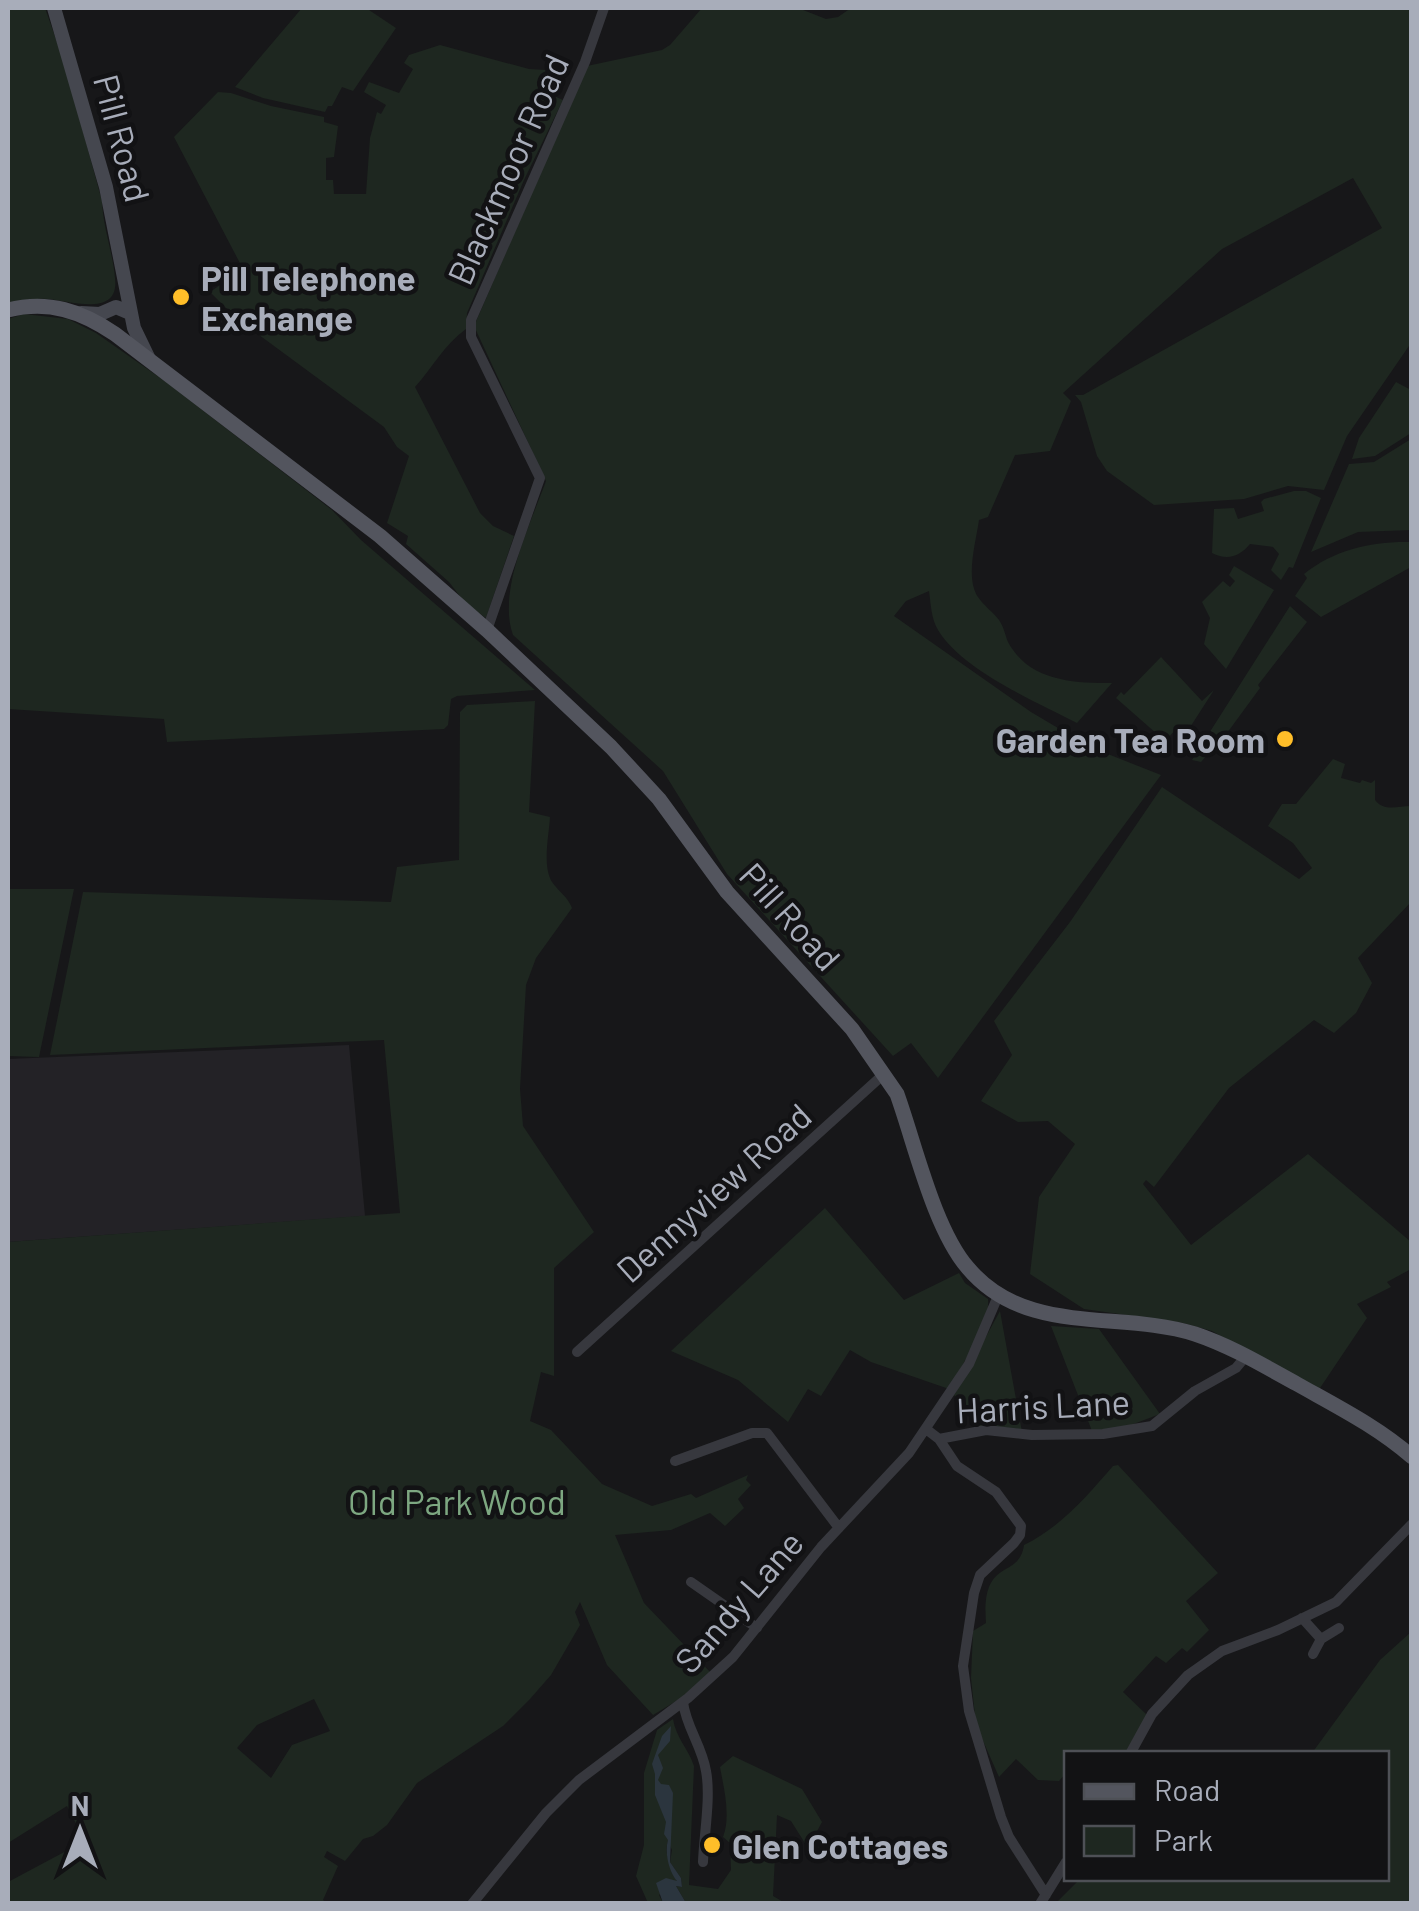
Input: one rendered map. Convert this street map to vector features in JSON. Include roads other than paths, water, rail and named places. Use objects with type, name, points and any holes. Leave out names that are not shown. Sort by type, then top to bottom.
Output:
[{"type":"main road","points":[[8,310],[48,306],[81,313]]},
{"type":"main road","name":"Pill Road","points":[[81,313],[124,324],[149,359],[344,508],[487,630],[634,770],[718,881],[808,978],[885,1073],[897,1094],[949,1240],[968,1268],[998,1296],[1036,1312],[1192,1333],[1246,1356],[1368,1425],[1412,1458]]},
{"type":"street","name":"Pill Road","points":[[54,8],[122,256],[124,324]]},
{"type":"street","name":"Blackmoor Road","points":[[487,630],[540,478],[472,337],[471,320],[585,62],[604,8]]},
{"type":"street","points":[[81,313],[100,314],[124,324]]},
{"type":"street","name":"Dennyview Road","points":[[577,1351],[885,1073]]},
{"type":"street","name":"Sandy Lane","points":[[472,1904],[546,1813],[580,1780],[713,1678],[758,1628],[926,1428],[969,1364],[998,1296]]},
{"type":"street","name":"Harris Lane","points":[[939,1439],[986,1430],[1032,1435],[1103,1434],[1152,1426],[1195,1391],[1236,1368],[1246,1356]]},
{"type":"street","points":[[926,1428],[939,1439],[957,1466],[996,1492],[1021,1526],[1014,1543],[980,1575],[966,1638],[964,1690],[1000,1817],[1043,1899],[1064,1865]]},
{"type":"street","points":[[675,1461],[752,1433],[767,1433],[839,1528]]},
{"type":"street","points":[[1132,1751],[1152,1714],[1188,1675],[1222,1651],[1336,1602],[1412,1524]]},
{"type":"street","points":[[691,1582],[758,1628]]},
{"type":"street","points":[[1302,1618],[1321,1639]]},
{"type":"street","points":[[1313,1654],[1321,1639],[1339,1628]]},
{"type":"street","points":[[683,1702],[686,1722],[707,1772],[703,1862]]},
{"type":"place","name":"Pill Telephone Exchange","points":[[181,297]]},
{"type":"place","name":"Garden Tea Room","points":[[1285,739]]},
{"type":"place","name":"Glen Cottages","points":[[712,1845]]},
{"type":"park label","name":"Old Park Wood","points":[[457,1501]]}]
